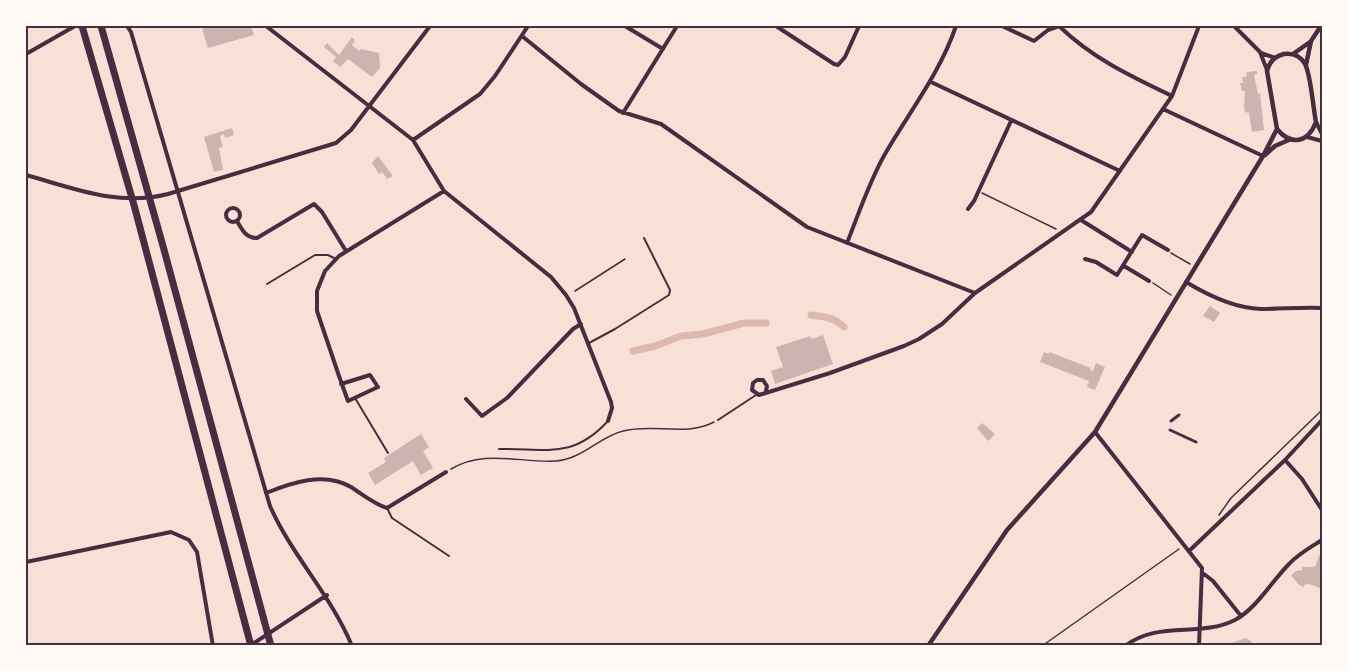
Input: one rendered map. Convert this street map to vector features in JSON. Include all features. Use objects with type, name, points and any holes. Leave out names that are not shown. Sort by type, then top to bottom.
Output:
[{"type":"highway","points":[[101,26],[271,645]]},
{"type":"highway","points":[[83,29],[131,193],[251,645]]},
{"type":"street","points":[[26,54],[75,26]]},
{"type":"street","points":[[129,26],[266,493],[285,534],[327,596],[352,645]]},
{"type":"street","points":[[266,26],[413,140],[444,191],[551,277],[566,295],[589,343],[611,402],[612,408],[608,421]]},
{"type":"street","points":[[26,175],[114,199],[155,197],[336,142],[351,130],[430,26]]},
{"type":"street","points":[[413,140],[480,94],[495,76],[528,26]]},
{"type":"street","points":[[624,26],[663,49]]},
{"type":"street","points":[[623,112],[677,26]]},
{"type":"street","points":[[776,26],[835,65],[838,65],[844,57],[858,26]]},
{"type":"street","points":[[847,243],[872,179],[931,82],[956,26]]},
{"type":"street","points":[[1002,26],[1034,41],[1048,30],[1059,26],[1096,57],[1123,73],[1172,96]]},
{"type":"street","points":[[766,391],[765,382],[757,380],[753,383],[752,388],[756,395],[830,373],[908,344],[942,324],[975,293],[1091,212],[1172,96],[1199,26]]},
{"type":"street","points":[[1234,26],[1260,52],[1275,58]]},
{"type":"street","points":[[1321,26],[1311,41],[1305,65],[1316,122],[1323,134]]},
{"type":"street","points":[[522,36],[581,84],[623,112],[659,123],[807,227],[975,293]]},
{"type":"street","points":[[1293,54],[1311,41]]},
{"type":"street","points":[[1260,52],[1267,71],[1277,129],[1282,135],[1291,139]]},
{"type":"street","points":[[1267,71],[1269,64],[1284,54],[1299,57],[1305,65]]},
{"type":"street","points":[[931,82],[1120,171]]},
{"type":"street","points":[[1163,109],[1263,156]]},
{"type":"street","points":[[968,209],[979,192],[1011,121]]},
{"type":"street","points":[[1307,137],[1316,122]]},
{"type":"street","points":[[928,645],[1006,530],[1095,432],[1263,156],[1277,129]]},
{"type":"street","points":[[1263,156],[1275,146],[1291,139],[1307,137],[1323,141]]},
{"type":"street","points":[[341,384],[370,375],[378,387],[348,401],[341,384],[319,319],[316,302],[321,278],[336,259],[346,251],[444,191]]},
{"type":"street","points":[[237,221],[245,234],[257,238],[314,204],[322,212],[346,251]]},
{"type":"street","points":[[1081,220],[1132,252]]},
{"type":"street","points":[[1085,259],[1096,262],[1117,275],[1142,235],[1168,250]]},
{"type":"street","points":[[1124,266],[1149,281]]},
{"type":"street","points":[[1186,282],[1216,298],[1242,307],[1323,308]]},
{"type":"street","points":[[466,399],[482,416],[500,405],[573,329],[581,324]]},
{"type":"street","points":[[1171,421],[1179,415]]},
{"type":"street","points":[[1189,551],[1285,460],[1323,420]]},
{"type":"street","points":[[1170,430],[1196,442]]},
{"type":"street","points":[[1095,432],[1202,568],[1199,645]]},
{"type":"street","points":[[1285,460],[1302,479],[1323,510]]},
{"type":"street","points":[[266,493],[289,484],[326,480],[344,483],[387,508],[446,472]]},
{"type":"street","points":[[26,562],[147,536],[171,532],[180,535],[189,540],[197,552],[213,645]]},
{"type":"street","points":[[1125,645],[1155,632],[1215,628],[1240,616],[1290,562],[1323,540]]},
{"type":"street","points":[[1203,573],[1213,581],[1240,616]]},
{"type":"street","points":[[251,645],[327,596]]},
{"type":"lane","points":[[589,343],[669,295],[670,290],[644,238]]},
{"type":"lane","points":[[267,284],[315,255],[328,255],[336,259]]},
{"type":"lane","points":[[718,420],[756,395]]},
{"type":"lane","points":[[355,398],[388,453]]},
{"type":"lane","points":[[499,449],[567,449],[588,439],[608,421]]},
{"type":"lane","points":[[387,508],[392,518],[449,556]]},
{"type":"path","points":[[979,192],[1056,228],[1060,234]]},
{"type":"path","points":[[1168,250],[1195,268]]},
{"type":"path","points":[[575,291],[625,259]]},
{"type":"path","points":[[1149,281],[1177,298]]},
{"type":"path","points":[[1219,516],[1231,498],[1323,410]]},
{"type":"path","points":[[1042,645],[1184,545]]},
{"type":"building","points":[[212,26],[251,26],[254,35],[208,48],[202,29]]},
{"type":"building","points":[[352,37],[355,40],[352,45],[359,51],[361,49],[379,53],[380,68],[372,77],[348,59],[340,67],[333,61],[336,57],[324,47],[327,43],[339,55]]},
{"type":"building","points":[[1257,71],[1254,75],[1258,94],[1260,93],[1264,130],[1252,132],[1249,113],[1245,112],[1244,107],[1245,91],[1242,91],[1240,83],[1243,83],[1242,77],[1247,76],[1246,72]]},
{"type":"building","points":[[232,128],[234,135],[225,138],[224,134],[220,136],[223,147],[219,148],[223,170],[214,172],[204,137]]},
{"type":"building","points":[[378,156],[393,176],[387,179],[382,172],[379,174],[372,163]]},
{"type":"building","points":[[1210,306],[1220,313],[1214,322],[1203,316]]},
{"type":"building","points":[[823,335],[833,364],[775,384],[771,371],[783,367],[776,347],[810,336],[812,339]]},
{"type":"building","points":[[1044,352],[1091,368],[1090,370],[1093,371],[1096,363],[1105,367],[1095,390],[1087,387],[1089,381],[1040,362]]},
{"type":"building","points":[[982,423],[995,434],[988,441],[977,428]]},
{"type":"building","points":[[421,434],[429,447],[423,451],[433,468],[421,475],[413,461],[375,485],[368,473],[386,462],[384,458]]},
{"type":"building","points":[[1319,555],[1322,555],[1322,591],[1313,585],[1306,584],[1303,587],[1291,575],[1302,570],[1302,567],[1316,565]]},
{"type":"building","points":[[1246,638],[1252,642],[1251,646],[1222,646]]},
{"type":"waterway","points":[[811,315],[833,319],[844,327]]},
{"type":"waterway","points":[[633,351],[681,336],[703,334],[744,323],[766,323]]}]
